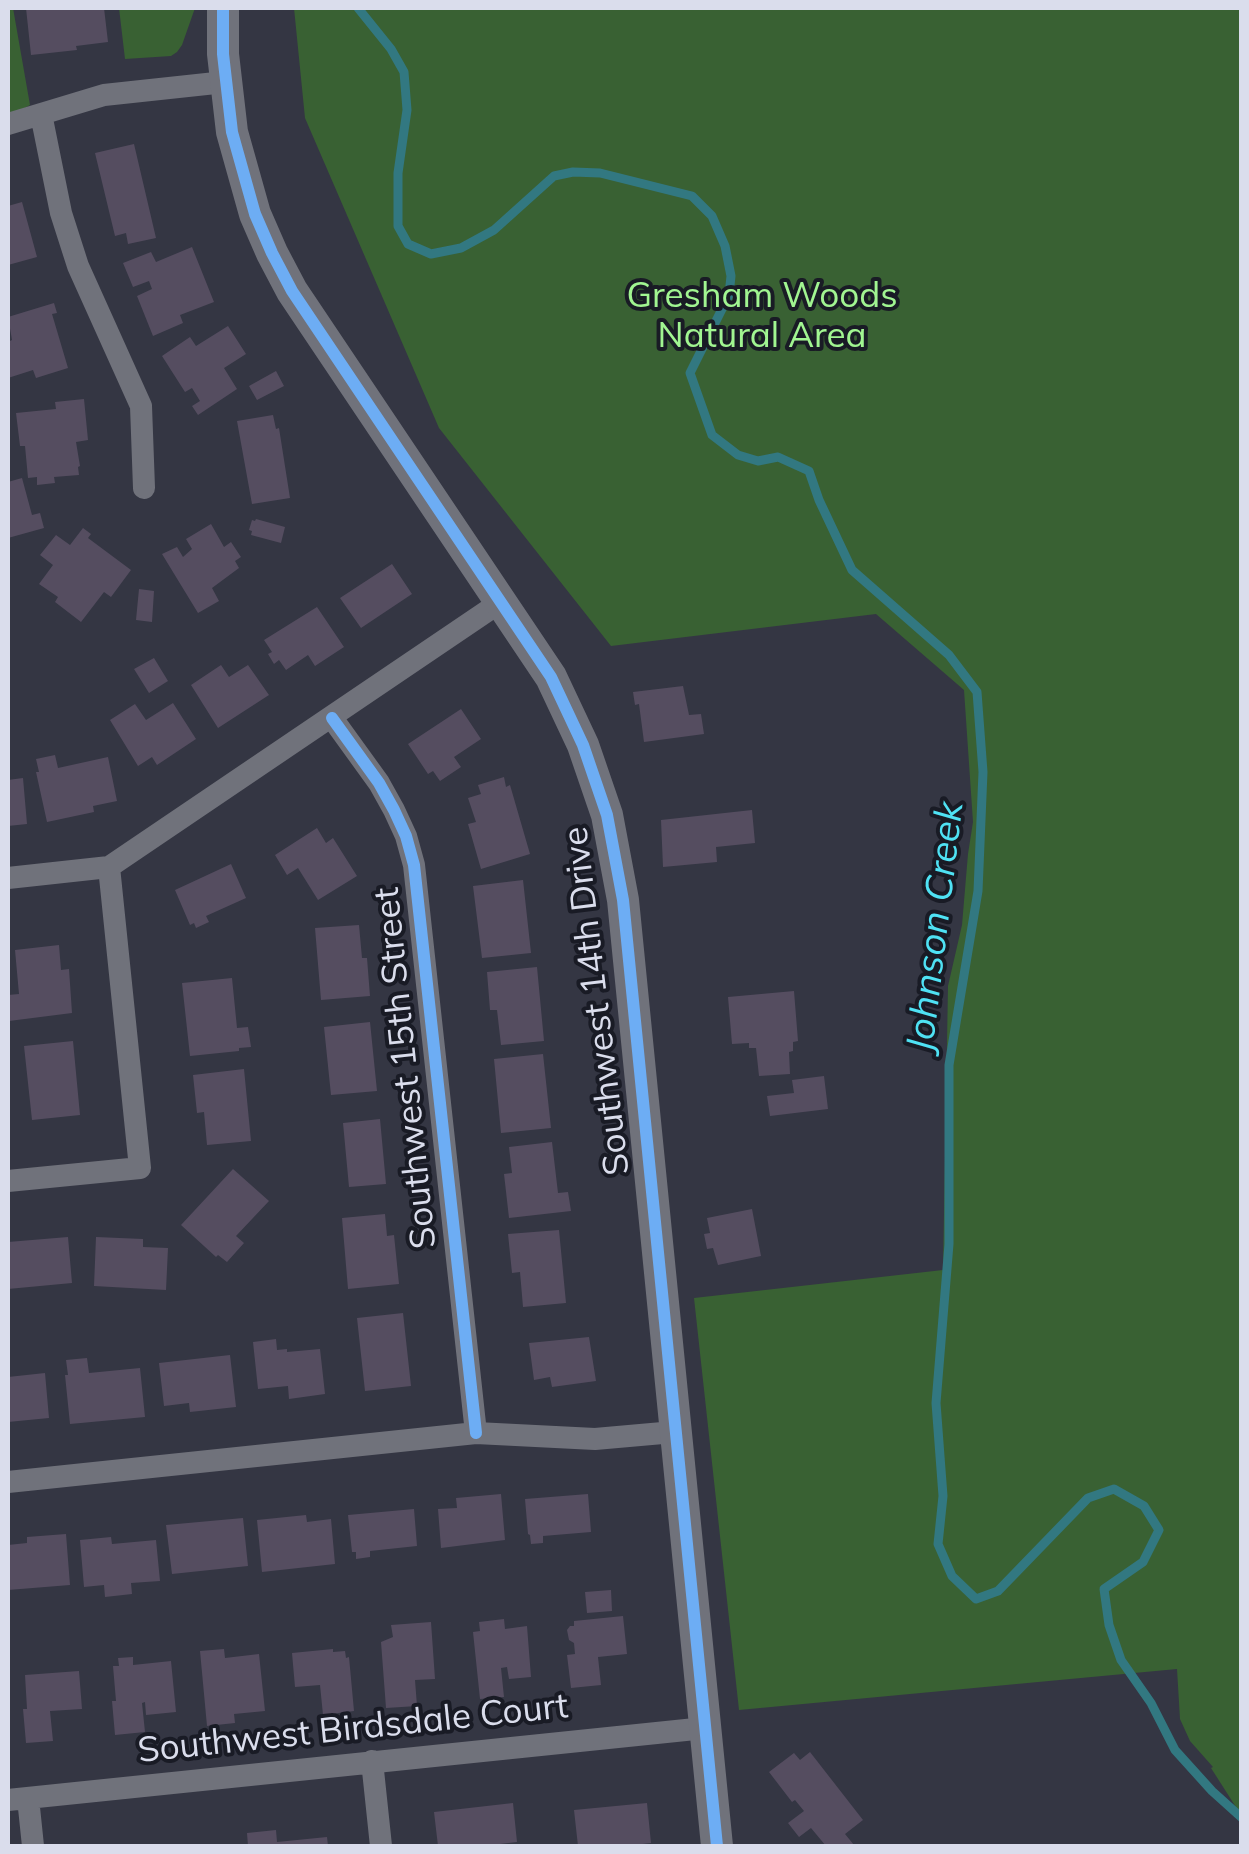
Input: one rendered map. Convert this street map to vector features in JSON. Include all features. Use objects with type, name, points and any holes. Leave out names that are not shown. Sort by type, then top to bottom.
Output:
[{"type":"street","name":"Southwest 14th Drive","points":[[224,8],[225,82],[232,132],[255,214],[278,266],[552,677],[583,745],[607,815],[623,900],[717,1846]]},
{"type":"street","points":[[8,124],[104,94],[225,82]]},
{"type":"street","points":[[41,114],[61,213],[78,266],[141,406],[144,488]]},
{"type":"street","points":[[8,878],[109,867],[502,601]]},
{"type":"street","name":"Southwest 15th Street","points":[[332,718],[394,810],[414,865],[476,1432]]},
{"type":"street","points":[[8,1181],[140,1168],[109,867]]},
{"type":"street","points":[[8,1482],[476,1432],[595,1440],[674,1432]]},
{"type":"street","name":"Southwest Birdsdale Court","points":[[18,1799],[705,1728]]},
{"type":"street","points":[[372,1762],[381,1846]]},
{"type":"street","points":[[18,1799],[34,1846]]},
{"type":"green space","points":[[8,8],[13,8],[30,105],[8,117]]},
{"type":"green space","points":[[119,8],[195,8],[177,52],[171,56],[125,59]]},
{"type":"green space","name":"Gresham Woods Natural Area","points":[[294,8],[1241,8],[1241,1815],[1213,1767],[1190,1741],[1180,1719],[1177,1669],[739,1710],[694,1298],[943,1270],[948,986],[962,925],[973,822],[964,690],[876,614],[611,646],[439,428],[305,118]]},
{"type":"building","points":[[26,8],[104,8],[108,42],[31,55]]},
{"type":"building","points":[[134,144],[156,238],[128,244],[126,233],[115,236],[95,153]]},
{"type":"building","points":[[22,202],[37,257],[8,265],[8,206]]},
{"type":"building","points":[[192,247],[214,302],[180,315],[183,323],[153,336],[137,296],[152,289],[149,281],[133,287],[123,263],[151,252],[156,262]]},
{"type":"building","points":[[54,303],[57,313],[52,314],[68,368],[36,378],[33,370],[8,378],[8,342],[12,340],[8,317]]},
{"type":"building","points":[[228,326],[246,354],[224,368],[237,389],[198,415],[192,406],[200,401],[192,388],[185,392],[162,356],[190,337],[196,346]]},
{"type":"building","points":[[276,371],[284,386],[257,400],[249,386]]},
{"type":"building","points":[[84,399],[88,440],[76,442],[79,475],[54,477],[55,483],[37,485],[37,477],[28,478],[16,413],[56,409],[55,402]]},
{"type":"building","points":[[273,415],[276,429],[279,428],[290,498],[252,504],[237,421]]},
{"type":"building","points":[[22,478],[32,515],[40,513],[44,528],[8,538],[8,482]]},
{"type":"building","points":[[252,520],[285,527],[281,543],[251,535]]},
{"type":"building","points":[[211,524],[224,547],[231,542],[241,557],[235,561],[239,568],[212,588],[219,601],[198,613],[162,554],[177,547],[183,557],[192,549],[186,539]]},
{"type":"building","points":[[83,528],[91,534],[88,538],[131,570],[111,597],[104,592],[81,622],[55,602],[58,597],[39,584],[53,565],[40,555],[56,535],[70,545]]},
{"type":"building","points":[[392,564],[412,594],[361,628],[340,598]]},
{"type":"building","points":[[139,589],[154,591],[152,622],[136,620]]},
{"type":"building","points":[[317,607],[344,647],[315,666],[308,655],[286,670],[279,660],[274,664],[264,640]]},
{"type":"building","points":[[154,658],[168,681],[149,693],[134,669]]},
{"type":"building","points":[[221,665],[229,677],[248,665],[269,695],[218,728],[191,685]]},
{"type":"building","points":[[683,686],[689,715],[701,714],[704,734],[644,742],[639,704],[635,705],[633,692]]},
{"type":"building","points":[[173,703],[196,739],[157,765],[152,757],[138,766],[110,720],[135,704],[146,720]]},
{"type":"building","points":[[461,709],[481,739],[454,757],[461,767],[440,781],[433,771],[428,774],[408,744]]},
{"type":"building","points":[[55,755],[58,768],[108,757],[117,801],[93,806],[94,812],[47,822],[36,759]]},
{"type":"building","points":[[504,777],[506,787],[510,785],[530,854],[481,869],[468,824],[476,822],[468,798],[481,794],[478,785]]},
{"type":"building","points":[[23,778],[27,824],[8,826],[8,780]]},
{"type":"building","points":[[752,810],[755,843],[716,847],[717,862],[663,867],[661,820]]},
{"type":"building","points":[[317,828],[326,843],[333,838],[357,876],[318,900],[298,868],[287,875],[275,855]]},
{"type":"building","points":[[231,864],[246,898],[206,916],[209,922],[196,928],[194,923],[190,925],[175,890]]},
{"type":"building","points":[[523,880],[531,953],[482,958],[473,886]]},
{"type":"building","points":[[359,925],[370,996],[321,1000],[315,928]]},
{"type":"building","points":[[59,945],[61,970],[69,969],[72,1013],[9,1021],[8,995],[19,994],[15,950]]},
{"type":"building","points":[[537,967],[544,1041],[501,1045],[497,1010],[490,1010],[487,972]]},
{"type":"building","points":[[232,978],[237,1028],[248,1027],[251,1047],[190,1056],[182,983]]},
{"type":"building","points":[[794,991],[798,1041],[793,1042],[793,1051],[789,1052],[790,1074],[759,1076],[756,1048],[749,1048],[749,1043],[732,1044],[728,997]]},
{"type":"building","points":[[370,1022],[377,1091],[331,1095],[324,1027]]},
{"type":"building","points":[[73,1041],[80,1115],[32,1120],[24,1046]]},
{"type":"building","points":[[543,1054],[551,1128],[501,1133],[494,1059]]},
{"type":"building","points":[[244,1069],[251,1141],[207,1145],[204,1112],[197,1113],[193,1075]]},
{"type":"building","points":[[824,1076],[828,1109],[770,1116],[767,1096],[794,1093],[792,1080]]},
{"type":"building","points":[[380,1119],[386,1184],[349,1187],[343,1123]]},
{"type":"building","points":[[552,1142],[558,1193],[568,1192],[571,1211],[509,1218],[504,1174],[512,1173],[509,1147]]},
{"type":"building","points":[[233,1169],[269,1201],[236,1236],[244,1243],[227,1262],[181,1225]]},
{"type":"building","points":[[752,1209],[761,1256],[718,1265],[713,1248],[707,1249],[707,1218]]},
{"type":"building","points":[[385,1214],[387,1236],[394,1235],[399,1284],[348,1289],[342,1218]]},
{"type":"building","points":[[559,1230],[566,1303],[523,1307],[520,1272],[512,1273],[508,1234]]},
{"type":"building","points":[[68,1237],[72,1283],[8,1289],[8,1242]]},
{"type":"building","points":[[96,1237],[143,1239],[143,1247],[168,1248],[166,1290],[94,1286]]},
{"type":"building","points":[[403,1313],[411,1386],[365,1391],[357,1318]]},
{"type":"building","points":[[589,1337],[596,1381],[552,1387],[550,1377],[534,1380],[529,1343]]},
{"type":"building","points":[[276,1339],[277,1350],[320,1349],[325,1394],[289,1399],[288,1386],[258,1389],[253,1342]]},
{"type":"building","points":[[230,1355],[236,1407],[190,1412],[189,1403],[164,1406],[159,1363]]},
{"type":"building","points":[[87,1358],[89,1373],[140,1368],[145,1417],[70,1424],[66,1360]]},
{"type":"building","points":[[45,1373],[49,1418],[8,1422],[8,1377]]},
{"type":"building","points":[[501,1494],[505,1540],[441,1548],[438,1509],[457,1508],[456,1498]]},
{"type":"building","points":[[588,1494],[591,1532],[543,1536],[543,1543],[531,1544],[525,1499]]},
{"type":"building","points":[[414,1509],[417,1546],[370,1551],[370,1557],[356,1559],[348,1515]]},
{"type":"building","points":[[306,1515],[307,1522],[331,1519],[335,1564],[262,1572],[257,1520]]},
{"type":"building","points":[[243,1518],[248,1566],[172,1574],[166,1525]]},
{"type":"building","points":[[66,1534],[70,1585],[8,1590],[8,1545],[27,1543],[27,1537]]},
{"type":"building","points":[[111,1537],[112,1544],[156,1540],[160,1581],[131,1583],[132,1594],[105,1597],[104,1585],[84,1587],[80,1540]]},
{"type":"building","points":[[611,1590],[612,1611],[587,1613],[585,1592]]},
{"type":"building","points":[[623,1616],[627,1654],[598,1657],[601,1685],[571,1688],[567,1655],[575,1654],[567,1630],[574,1626],[574,1621]]},
{"type":"building","points":[[504,1619],[505,1629],[527,1626],[531,1677],[509,1679],[507,1667],[501,1668],[504,1697],[480,1699],[473,1632],[480,1631],[479,1622]]},
{"type":"building","points":[[431,1622],[435,1679],[415,1680],[417,1706],[386,1708],[381,1642],[393,1637],[391,1625]]},
{"type":"building","points":[[224,1649],[225,1658],[259,1654],[265,1711],[234,1714],[235,1723],[207,1726],[200,1651]]},
{"type":"building","points":[[345,1651],[346,1658],[349,1657],[354,1711],[323,1715],[320,1685],[295,1687],[292,1653]]},
{"type":"building","points":[[133,1657],[133,1665],[171,1661],[176,1712],[146,1715],[145,1702],[142,1703],[145,1732],[115,1735],[113,1666],[119,1666],[118,1658]]},
{"type":"building","points":[[79,1671],[82,1709],[50,1711],[53,1741],[26,1743],[25,1675]]},
{"type":"building","points":[[810,1752],[863,1820],[845,1834],[852,1846],[826,1846],[811,1828],[799,1837],[788,1823],[804,1811],[769,1772],[794,1753],[800,1760]]},
{"type":"building","points":[[513,1803],[517,1842],[438,1846],[434,1812]]},
{"type":"building","points":[[647,1803],[651,1843],[578,1846],[574,1810]]},
{"type":"building","points":[[276,1830],[277,1842],[327,1837],[328,1846],[248,1846],[247,1833]]},
{"type":"waterway","name":"Johnson Creek","points":[[358,8],[404,72],[407,110],[398,173],[398,226],[408,244],[431,254],[461,248],[494,230],[554,176],[573,172],[600,173],[692,196],[712,216],[725,246],[731,276],[729,295],[690,373],[712,435],[738,455],[758,461],[778,457],[809,471],[852,570],[949,655],[977,692],[983,772],[978,891],[949,1065],[949,1244],[936,1403],[943,1496],[938,1544],[952,1576],[976,1599],[998,1591],[1088,1498],[1114,1489],[1144,1506],[1159,1530],[1143,1562],[1104,1589],[1109,1625],[1121,1660],[1151,1703],[1175,1750],[1242,1818]]},
{"type":"cycle path","points":[[223,8],[223,54],[232,132],[255,214],[272,253],[292,291],[551,677],[583,745],[607,815],[623,900],[717,1846]]},
{"type":"cycle path","points":[[332,718],[379,783],[406,836],[414,865],[476,1433]]}]
